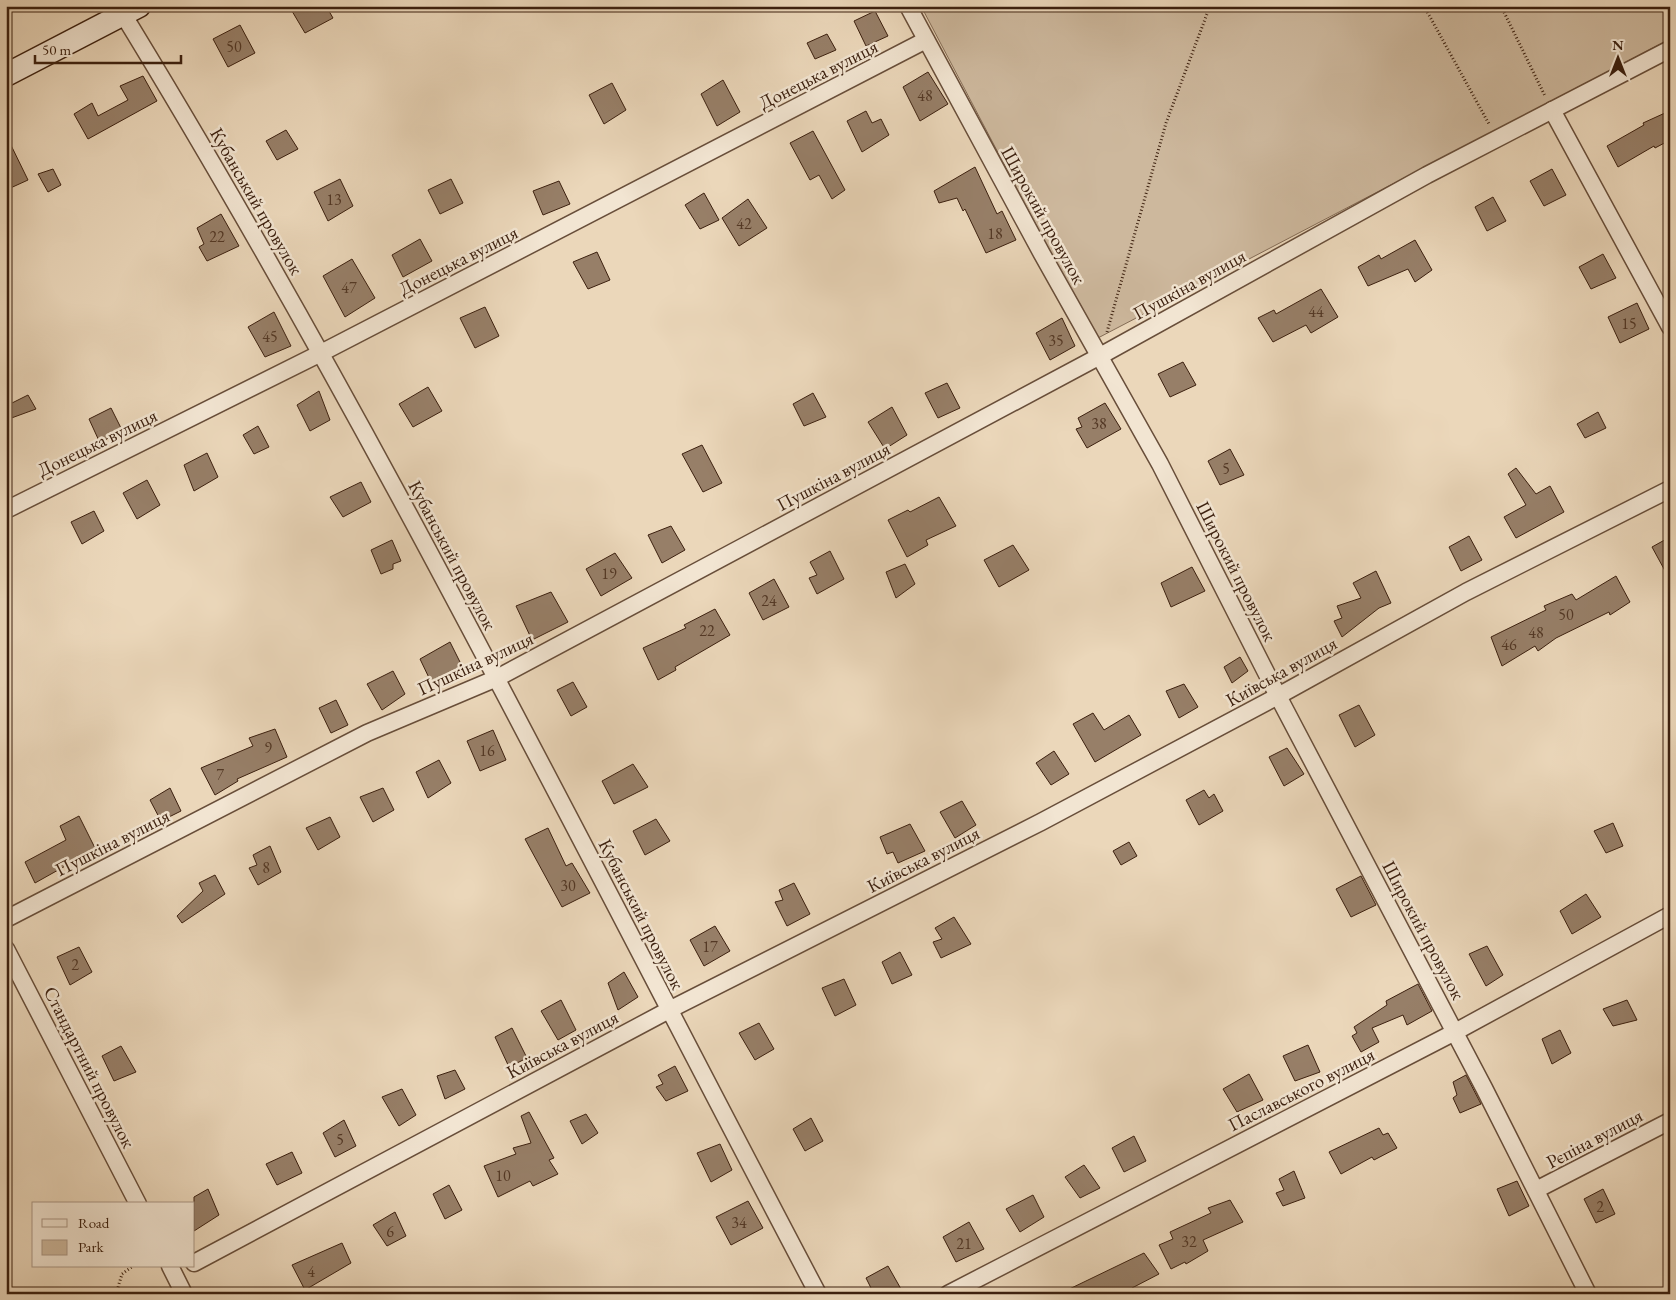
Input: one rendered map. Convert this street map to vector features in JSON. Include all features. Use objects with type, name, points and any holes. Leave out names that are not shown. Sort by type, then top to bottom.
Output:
[{"type":"street","name":"Широкий провулок","points":[[908,6],[1042,254],[1160,464],[1278,696],[1455,1032],[1588,1294]]},
{"type":"street","points":[[6,75],[127,9]]},
{"type":"street","name":"Кубанський провулок","points":[[127,9],[321,353],[497,678],[668,1010],[818,1294]]},
{"type":"street","name":"Донецька вулиця","points":[[6,510],[321,353],[926,40]]},
{"type":"street","name":"Пушкіна вулиця","points":[[6,920],[367,733],[497,678],[1100,356],[1427,174],[1670,49]]},
{"type":"street","points":[[1552,110],[1670,327]]},
{"type":"street","name":"Київська вулиця","points":[[195,1262],[668,1010],[1041,822],[1278,696],[1466,592],[1670,489]]},
{"type":"street","name":"Паславського вулиця","points":[[948,1294],[1455,1032],[1670,915]]},
{"type":"street","name":"Стандартний провулок","points":[[6,949],[137,1202]]},
{"type":"street","name":"Рєпіна вулиця","points":[[1536,1190],[1670,1121]]},
{"type":"street","points":[[177,1269],[184,1294]]},
{"type":"path","points":[[1100,356],[1166,123],[1210,6]]},
{"type":"path","points":[[1424,6],[1497,138]]},
{"type":"path","points":[[1501,6],[1552,110]]},
{"type":"path","points":[[116,1294],[122,1274],[130,1268]]},
{"type":"green space","points":[[921,6],[1670,6],[1670,39],[1096,339]]},
{"type":"building","points":[[289,6],[326,6],[333,18],[305,33]]},
{"type":"building","points":[[875,11],[888,36],[866,46],[854,21]]},
{"type":"building","points":[[240,25],[255,53],[228,67],[213,39]]},
{"type":"building","points":[[827,34],[836,50],[815,59],[807,43]]},
{"type":"building","points":[[928,72],[948,104],[920,121],[903,87]]},
{"type":"building","points":[[143,76],[157,101],[88,139],[74,114],[92,103],[98,116],[128,100],[120,86]]},
{"type":"building","points":[[723,80],[740,112],[717,126],[701,94]]},
{"type":"building","points":[[612,83],[626,110],[604,124],[589,95]]},
{"type":"building","points":[[866,111],[872,123],[881,119],[889,135],[862,152],[847,121]]},
{"type":"building","points":[[1665,113],[1670,121],[1670,140],[1655,148],[1654,146],[1618,167],[1607,146],[1644,125],[1643,123]]},
{"type":"building","points":[[286,130],[298,149],[277,160],[266,141]]},
{"type":"building","points":[[813,131],[845,190],[832,199],[819,175],[810,180],[790,143]]},
{"type":"building","points":[[6,135],[28,180],[6,190]]},
{"type":"building","points":[[975,167],[997,214],[1002,211],[1016,240],[986,253],[965,209],[963,211],[957,198],[939,203],[934,191]]},
{"type":"building","points":[[53,169],[61,185],[48,192],[38,174]]},
{"type":"building","points":[[1552,169],[1566,195],[1544,206],[1530,181]]},
{"type":"building","points":[[340,179],[353,206],[328,221],[314,192]]},
{"type":"building","points":[[451,179],[463,203],[440,214],[428,190]]},
{"type":"building","points":[[559,181],[570,204],[543,215],[533,191]]},
{"type":"building","points":[[704,193],[719,220],[700,229],[685,205]]},
{"type":"building","points":[[1493,197],[1506,221],[1487,231],[1475,207]]},
{"type":"building","points":[[748,199],[767,228],[739,246],[722,218]]},
{"type":"building","points":[[221,214],[239,246],[207,261],[199,247],[204,244],[197,228]]},
{"type":"building","points":[[420,239],[432,261],[403,277],[392,255]]},
{"type":"building","points":[[1415,240],[1432,270],[1415,282],[1408,269],[1368,286],[1358,267],[1379,255],[1381,259]]},
{"type":"building","points":[[597,252],[610,280],[588,289],[573,262]]},
{"type":"building","points":[[1603,254],[1616,278],[1591,289],[1579,267]]},
{"type":"building","points":[[352,259],[375,298],[345,317],[323,276]]},
{"type":"building","points":[[1321,289],[1338,317],[1311,333],[1306,325],[1273,342],[1258,318],[1274,310],[1276,314]]},
{"type":"building","points":[[1637,303],[1649,329],[1620,343],[1608,317]]},
{"type":"building","points":[[485,307],[499,336],[475,348],[460,318]]},
{"type":"building","points":[[274,312],[291,346],[265,357],[248,327]]},
{"type":"building","points":[[1062,318],[1075,346],[1050,360],[1036,333]]},
{"type":"building","points":[[1183,362],[1196,385],[1170,397],[1158,374]]},
{"type":"building","points":[[947,383],[960,408],[938,418],[925,393]]},
{"type":"building","points":[[428,387],[442,411],[413,427],[399,404]]},
{"type":"building","points":[[319,391],[330,420],[310,431],[297,405]]},
{"type":"building","points":[[813,393],[826,417],[804,426],[793,404]]},
{"type":"building","points":[[28,395],[36,409],[6,420],[6,406]]},
{"type":"building","points":[[1105,403],[1121,429],[1087,448],[1076,429],[1082,427],[1078,418]]},
{"type":"building","points":[[892,407],[907,435],[885,449],[868,422]]},
{"type":"building","points":[[111,408],[122,430],[100,443],[89,419]]},
{"type":"building","points":[[1598,412],[1606,428],[1585,438],[1577,424]]},
{"type":"building","points":[[258,426],[269,447],[254,454],[243,435]]},
{"type":"building","points":[[702,445],[722,483],[703,492],[682,454]]},
{"type":"building","points":[[1230,449],[1244,475],[1220,485],[1208,461]]},
{"type":"building","points":[[207,453],[218,477],[194,491],[184,465]]},
{"type":"building","points":[[1516,468],[1536,494],[1550,486],[1564,512],[1516,538],[1504,517],[1526,505],[1508,474]]},
{"type":"building","points":[[147,480],[160,505],[137,519],[123,493]]},
{"type":"building","points":[[361,482],[371,502],[343,517],[330,497]]},
{"type":"building","points":[[939,497],[956,526],[926,540],[928,545],[907,557],[888,520],[908,510],[910,512]]},
{"type":"building","points":[[94,511],[104,531],[82,544],[71,522]]},
{"type":"building","points":[[671,526],[685,550],[662,563],[648,535]]},
{"type":"building","points":[[1469,536],[1482,560],[1461,571],[1449,547]]},
{"type":"building","points":[[1670,537],[1670,580],[1652,547]]},
{"type":"building","points":[[392,540],[401,561],[393,564],[393,569],[381,574],[371,550]]},
{"type":"building","points":[[1013,545],[1029,570],[999,587],[984,560]]},
{"type":"building","points":[[830,551],[844,579],[817,594],[809,578],[817,575],[810,562]]},
{"type":"building","points":[[615,553],[632,578],[601,596],[586,569]]},
{"type":"building","points":[[905,564],[915,584],[896,598],[886,572]]},
{"type":"building","points":[[1192,567],[1205,591],[1171,607],[1161,583]]},
{"type":"building","points":[[1376,571],[1391,603],[1379,608],[1342,637],[1334,621],[1342,618],[1337,606],[1361,598],[1353,583]]},
{"type":"building","points":[[1616,576],[1630,602],[1610,615],[1609,612],[1556,638],[1538,651],[1535,646],[1502,666],[1491,637],[1546,610],[1544,606],[1572,594],[1576,600]]},
{"type":"building","points":[[774,579],[789,607],[763,620],[749,593]]},
{"type":"building","points":[[551,592],[568,622],[532,640],[516,606]]},
{"type":"building","points":[[715,609],[730,635],[675,667],[676,670],[658,680],[643,648],[686,628],[684,625]]},
{"type":"building","points":[[450,642],[463,668],[432,684],[420,659]]},
{"type":"building","points":[[1240,657],[1248,671],[1232,683],[1224,667]]},
{"type":"building","points":[[393,671],[405,694],[382,710],[367,684]]},
{"type":"building","points":[[573,682],[587,707],[571,716],[557,690]]},
{"type":"building","points":[[1184,684],[1198,707],[1179,718],[1166,691]]},
{"type":"building","points":[[336,700],[348,725],[331,733],[319,708]]},
{"type":"building","points":[[1359,705],[1375,735],[1355,747],[1339,715]]},
{"type":"building","points":[[1093,713],[1104,730],[1129,715],[1141,735],[1095,762],[1073,724]]},
{"type":"building","points":[[275,729],[287,757],[237,779],[238,781],[215,795],[201,768],[253,746],[249,738]]},
{"type":"building","points":[[493,730],[506,760],[480,771],[467,741]]},
{"type":"building","points":[[1287,748],[1304,774],[1284,786],[1269,757]]},
{"type":"building","points":[[1054,751],[1069,774],[1051,785],[1036,763]]},
{"type":"building","points":[[439,760],[451,783],[428,798],[416,772]]},
{"type":"building","points":[[633,764],[648,787],[614,804],[602,781]]},
{"type":"building","points":[[170,788],[181,811],[161,821],[150,800]]},
{"type":"building","points":[[383,788],[394,810],[373,822],[360,797]]},
{"type":"building","points":[[1204,790],[1209,798],[1214,794],[1223,811],[1199,825],[1186,800]]},
{"type":"building","points":[[962,801],[976,825],[955,838],[940,812]]},
{"type":"building","points":[[79,816],[98,854],[78,864],[76,860],[35,883],[25,862],[66,840],[60,826]]},
{"type":"building","points":[[330,817],[340,837],[318,850],[306,828]]},
{"type":"building","points":[[656,819],[670,841],[645,855],[633,831]]},
{"type":"building","points":[[1613,823],[1623,846],[1606,853],[1594,831]]},
{"type":"building","points":[[910,824],[925,851],[898,863],[893,852],[887,854],[880,837]]},
{"type":"building","points":[[548,828],[566,866],[572,863],[590,893],[562,907],[525,839]]},
{"type":"building","points":[[1129,842],[1137,856],[1121,865],[1113,851]]},
{"type":"building","points":[[270,846],[281,872],[258,885],[249,868],[257,865],[253,855]]},
{"type":"building","points":[[215,875],[225,894],[182,923],[177,916],[203,891],[199,883]]},
{"type":"building","points":[[1361,876],[1376,905],[1351,917],[1336,889]]},
{"type":"building","points":[[794,883],[810,914],[787,926],[775,902],[783,900],[779,890]]},
{"type":"building","points":[[1586,894],[1601,917],[1572,934],[1560,911]]},
{"type":"building","points":[[954,917],[971,944],[941,958],[933,942],[942,939],[935,928]]},
{"type":"building","points":[[715,926],[730,951],[704,966],[690,940]]},
{"type":"building","points":[[1487,946],[1503,975],[1486,986],[1469,954]]},
{"type":"building","points":[[79,947],[92,972],[70,985],[57,957]]},
{"type":"building","points":[[900,952],[912,975],[892,984],[882,962]]},
{"type":"building","points":[[624,972],[638,997],[618,1010],[608,983]]},
{"type":"building","points":[[844,979],[856,1005],[835,1016],[822,988]]},
{"type":"building","points":[[1418,984],[1432,1011],[1407,1025],[1403,1015],[1372,1028],[1379,1042],[1361,1052],[1352,1036],[1357,1033],[1354,1027],[1387,1005],[1386,1001]]},
{"type":"building","points":[[561,1000],[576,1030],[558,1040],[541,1011]]},
{"type":"building","points":[[1627,1000],[1637,1020],[1613,1026],[1603,1009]]},
{"type":"building","points":[[759,1023],[774,1049],[755,1060],[739,1033]]},
{"type":"building","points":[[512,1028],[527,1058],[509,1067],[495,1037]]},
{"type":"building","points":[[1560,1030],[1571,1053],[1552,1064],[1542,1039]]},
{"type":"building","points":[[1308,1045],[1320,1072],[1295,1081],[1283,1056]]},
{"type":"building","points":[[121,1046],[136,1072],[114,1081],[102,1056]]},
{"type":"building","points":[[675,1066],[688,1091],[666,1101],[656,1087],[663,1084],[658,1075]]},
{"type":"building","points":[[455,1070],[465,1089],[445,1099],[437,1076]]},
{"type":"building","points":[[1249,1074],[1263,1100],[1237,1112],[1223,1089]]},
{"type":"building","points":[[1466,1075],[1481,1104],[1460,1113],[1453,1098],[1457,1095],[1453,1082]]},
{"type":"building","points":[[402,1089],[416,1115],[399,1126],[382,1097]]},
{"type":"building","points":[[529,1112],[554,1158],[549,1160],[558,1174],[533,1186],[530,1181],[498,1197],[484,1166],[516,1154],[513,1148],[531,1143],[521,1116]]},
{"type":"building","points":[[586,1114],[598,1133],[582,1144],[570,1121]]},
{"type":"building","points":[[811,1118],[823,1141],[805,1151],[793,1129]]},
{"type":"building","points":[[344,1120],[356,1146],[335,1157],[323,1133]]},
{"type":"building","points":[[1379,1128],[1383,1135],[1388,1133],[1397,1148],[1374,1160],[1372,1157],[1341,1174],[1329,1152]]},
{"type":"building","points":[[1134,1136],[1146,1161],[1124,1172],[1112,1148]]},
{"type":"building","points":[[720,1144],[732,1170],[711,1182],[697,1153]]},
{"type":"building","points":[[292,1152],[302,1173],[277,1185],[266,1164]]},
{"type":"building","points":[[1084,1165],[1100,1188],[1080,1198],[1065,1177]]},
{"type":"building","points":[[1294,1171],[1305,1198],[1283,1206],[1276,1193],[1284,1190],[1279,1179]]},
{"type":"building","points":[[1517,1181],[1529,1206],[1509,1216],[1497,1189]]},
{"type":"building","points":[[449,1185],[462,1210],[445,1219],[433,1194]]},
{"type":"building","points":[[208,1189],[219,1215],[195,1230],[195,1202],[194,1197]]},
{"type":"building","points":[[1603,1189],[1615,1214],[1596,1223],[1584,1199]]},
{"type":"building","points":[[1033,1195],[1044,1217],[1020,1232],[1006,1209]]},
{"type":"building","points":[[1230,1200],[1243,1222],[1203,1240],[1208,1251],[1186,1264],[1185,1262],[1171,1269],[1159,1245],[1173,1239],[1170,1232],[1211,1213],[1208,1208]]},
{"type":"building","points":[[748,1201],[763,1228],[731,1245],[716,1217]]},
{"type":"building","points":[[395,1212],[406,1236],[387,1246],[373,1225]]},
{"type":"building","points":[[969,1222],[984,1249],[956,1262],[943,1237]]},
{"type":"building","points":[[342,1243],[351,1263],[305,1290],[292,1265]]},
{"type":"building","points":[[1144,1253],[1159,1274],[1132,1288],[1135,1294],[1059,1294]]},
{"type":"building","points":[[888,1266],[901,1289],[892,1294],[874,1294],[866,1278]]}]
